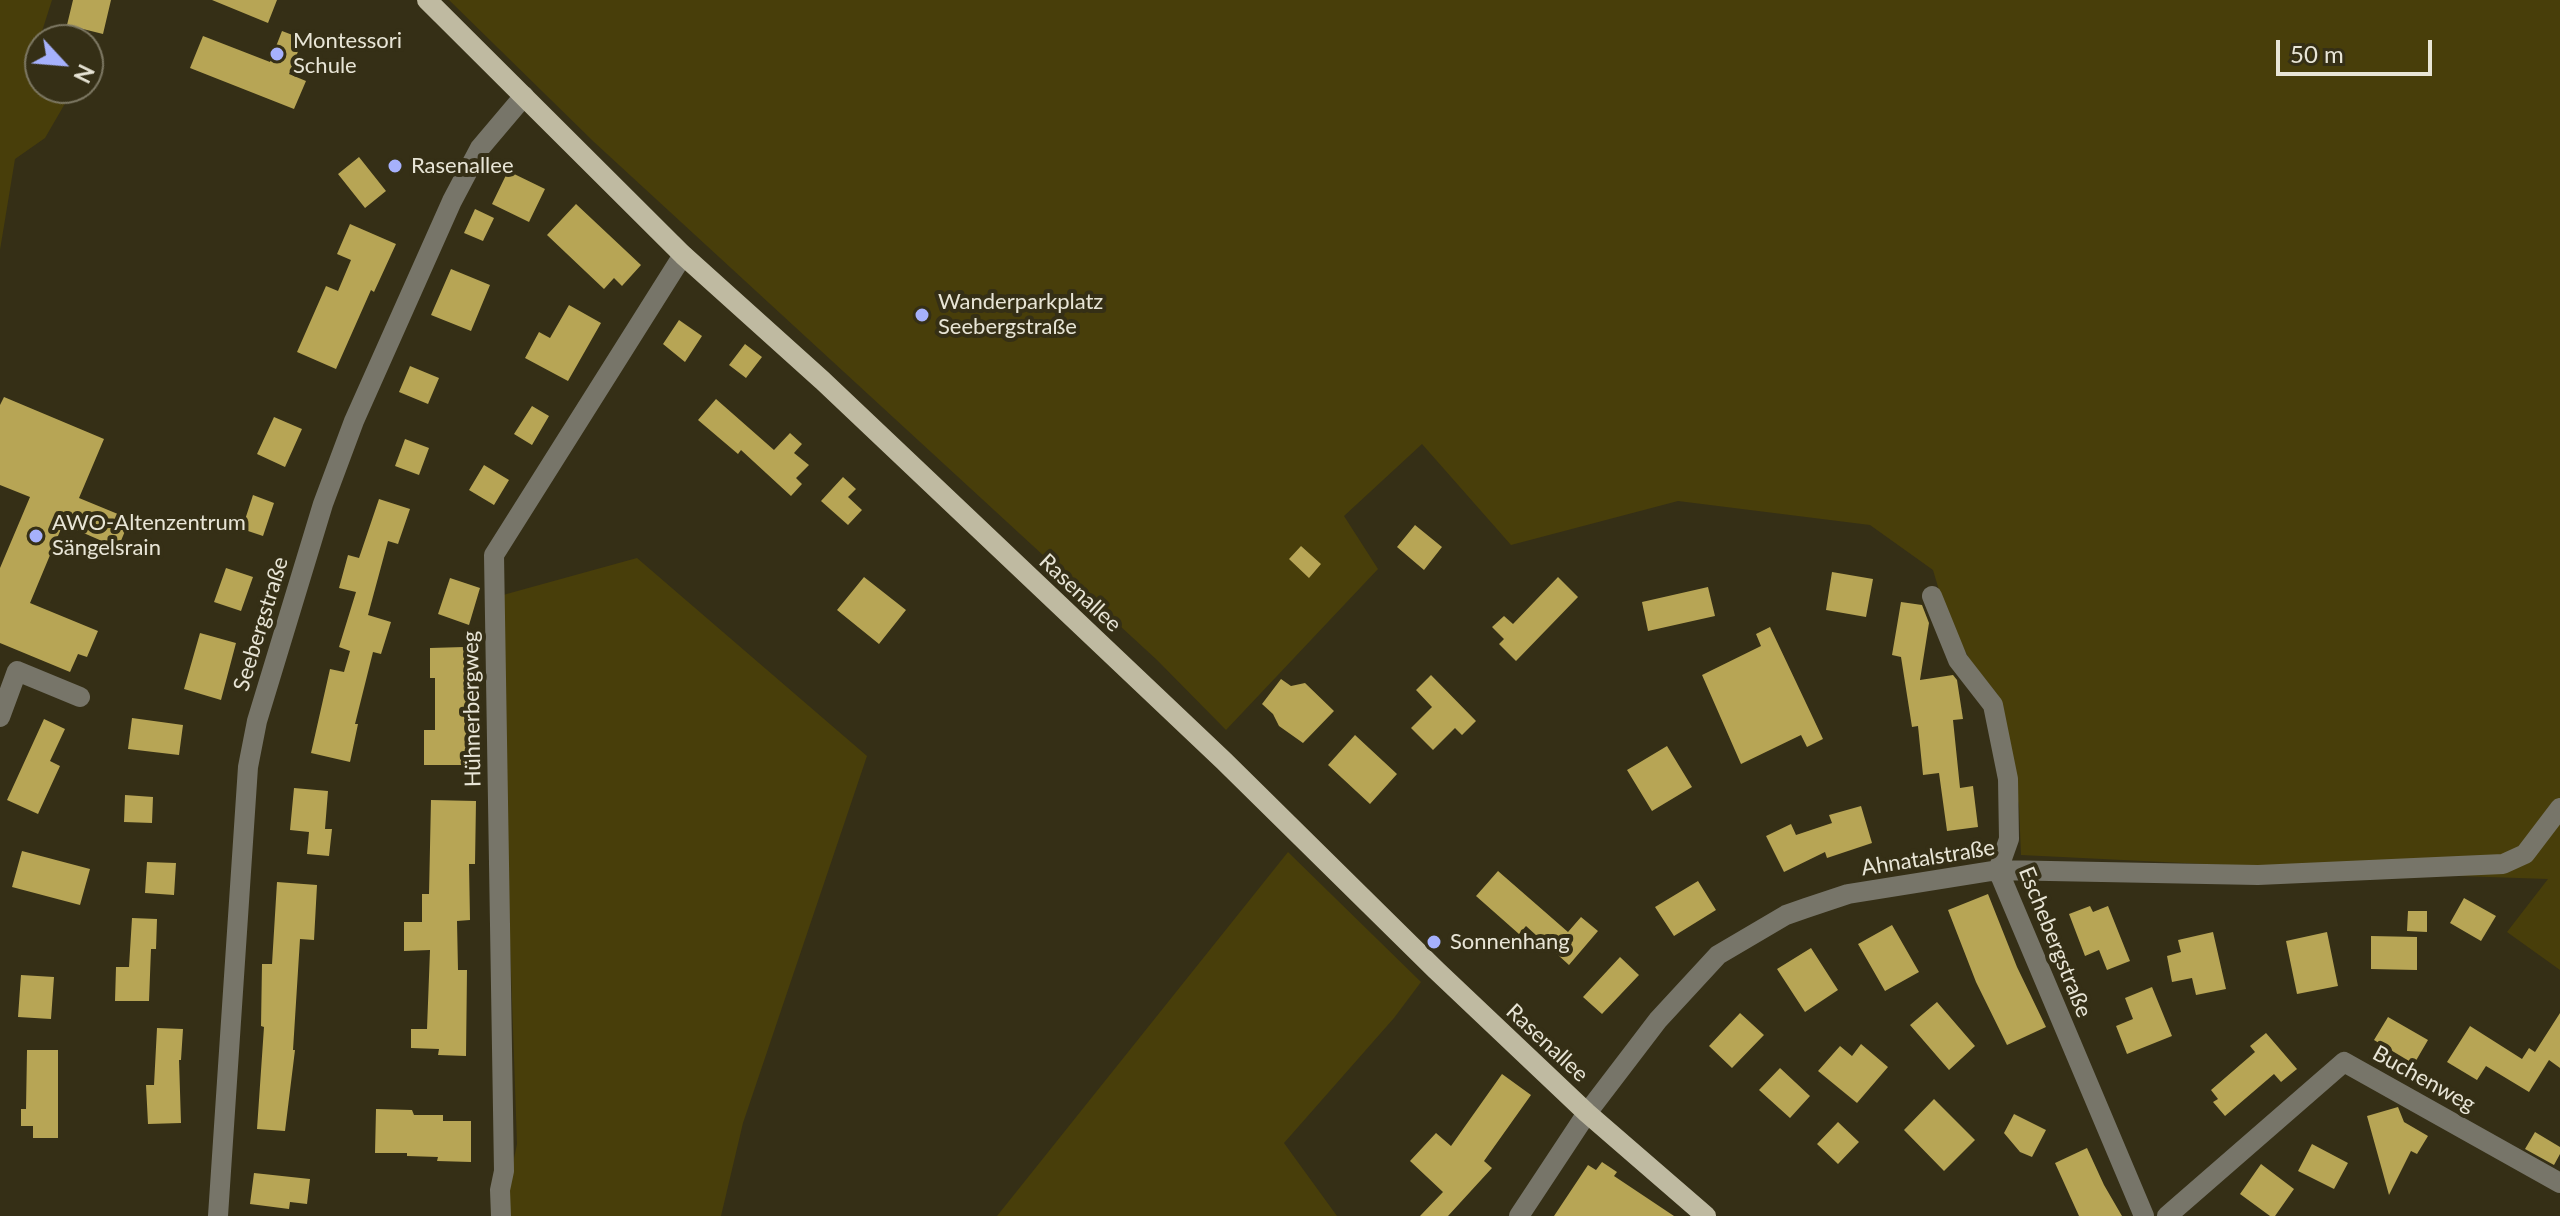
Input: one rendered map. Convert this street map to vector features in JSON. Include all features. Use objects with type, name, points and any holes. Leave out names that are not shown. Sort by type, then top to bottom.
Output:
[{"type":"main road","name":"Rasenallee","points":[[427,0],[683,255],[823,381],[1224,761],[1436,970],[1587,1113],[1706,1216]]},
{"type":"street","name":"Seebergstraße","points":[[218,1216],[248,767],[257,721],[323,504],[354,421],[452,201],[480,148],[524,96]]},
{"type":"street","name":"Hühnerbergweg","points":[[501,1216],[500,1190],[504,1171],[494,555],[683,255]]},
{"type":"street","name":"Eschebergstraße","points":[[1932,596],[1958,660],[1993,705],[2008,779],[2009,839],[1998,870],[2144,1216]]},
{"type":"street","points":[[0,717],[17,671],[80,697]]},
{"type":"street","name":"Ahnatalstraße","points":[[1519,1216],[1587,1113],[1658,1020],[1718,955],[1786,915],[1848,894],[1998,870],[2258,875],[2503,864],[2525,854],[2560,808]]},
{"type":"street","name":"Buchenweg","points":[[2167,1216],[2344,1062],[2560,1183]]},
{"type":"shaded area","points":[[0,0],[52,0],[44,24],[24,24],[24,104],[65,104],[45,138],[15,159],[0,250]]},
{"type":"shaded area","points":[[449,0],[2560,0],[2560,970],[2507,932],[2548,879],[2021,855],[2019,806],[1998,695],[1970,660],[1947,617],[1933,570],[1870,525],[1678,501],[1511,545],[1422,444],[1344,516],[1378,569],[1226,730],[1157,660],[594,142]]},
{"type":"shaded area","points":[[637,558],[867,756],[743,1123],[721,1216],[508,1216],[507,1192],[517,1144],[503,741],[503,595]]},
{"type":"shaded area","points":[[1288,852],[1421,982],[1394,1018],[1284,1143],[1337,1216],[997,1216]]},
{"type":"building","points":[[73,0],[111,0],[104,30],[104,24],[67,24]]},
{"type":"building","points":[[212,0],[277,0],[268,23]]},
{"type":"building","points":[[282,31],[303,39],[289,74],[306,81],[294,109],[190,68],[203,36],[270,62]]},
{"type":"building","points":[[359,157],[386,191],[365,208],[338,174]]},
{"type":"building","points":[[508,171],[545,189],[529,222],[492,204]]},
{"type":"building","points":[[576,204],[641,265],[622,286],[614,278],[604,289],[547,235]]},
{"type":"building","points":[[475,209],[494,218],[483,241],[464,233]]},
{"type":"building","points":[[350,224],[396,244],[374,292],[371,290],[336,369],[297,352],[326,286],[338,291],[351,260],[337,254]]},
{"type":"building","points":[[451,269],[490,285],[471,331],[431,315]]},
{"type":"building","points":[[569,305],[601,323],[568,381],[525,358],[539,332],[550,338]]},
{"type":"building","points":[[679,320],[702,336],[685,362],[663,344]]},
{"type":"building","points":[[745,344],[762,357],[746,378],[729,365]]},
{"type":"building","points":[[410,366],[439,378],[428,404],[399,392]]},
{"type":"building","name":"AWO-Altenzentrum Sängelsrain","points":[[4,397],[104,439],[79,498],[130,519],[118,548],[63,524],[30,603],[98,631],[87,657],[78,654],[70,672],[0,643],[0,568],[30,497],[0,485],[0,405]]},
{"type":"building","points":[[716,399],[774,450],[790,433],[802,444],[794,453],[809,465],[796,478],[802,484],[791,496],[741,450],[738,454],[698,420]]},
{"type":"building","points":[[532,406],[549,416],[532,445],[514,434]]},
{"type":"building","points":[[274,417],[302,429],[285,467],[257,454]]},
{"type":"building","points":[[405,439],[429,448],[419,475],[395,466]]},
{"type":"building","points":[[484,465],[509,480],[494,505],[469,490]]},
{"type":"building","points":[[843,477],[856,489],[848,497],[862,510],[848,525],[821,501]]},
{"type":"building","points":[[253,495],[274,503],[263,536],[242,529]]},
{"type":"building","points":[[379,499],[410,509],[398,544],[388,541],[368,615],[391,622],[381,654],[373,652],[355,724],[358,724],[350,762],[311,753],[330,669],[344,672],[350,651],[339,647],[356,592],[339,588],[348,555],[359,558]]},
{"type":"building","points":[[1415,525],[1442,547],[1424,570],[1397,547]]},
{"type":"building","points":[[1301,546],[1321,564],[1309,578],[1289,559]]},
{"type":"building","points":[[226,568],[253,577],[241,611],[214,602]]},
{"type":"building","points":[[1832,572],[1873,579],[1866,617],[1826,610]]},
{"type":"building","points":[[864,577],[906,610],[879,644],[837,610]]},
{"type":"building","points":[[1558,577],[1578,597],[1516,661],[1499,644],[1504,639],[1492,627],[1504,616],[1513,624]]},
{"type":"building","points":[[450,578],[480,588],[469,625],[438,614]]},
{"type":"building","points":[[1708,587],[1715,616],[1648,631],[1642,602]]},
{"type":"building","points":[[1901,602],[1922,605],[1929,623],[1920,680],[1953,675],[1957,680],[1963,719],[1953,720],[1960,788],[1973,786],[1978,827],[1947,831],[1939,773],[1923,775],[1918,726],[1912,727],[1901,657],[1892,655]]},
{"type":"building","points":[[1770,627],[1823,739],[1807,747],[1801,735],[1741,764],[1702,675],[1761,646],[1756,634]]},
{"type":"building","points":[[200,633],[236,643],[221,700],[184,689]]},
{"type":"building","points":[[464,647],[465,696],[473,696],[473,765],[424,765],[424,730],[435,730],[435,678],[430,678],[430,648]]},
{"type":"building","points":[[1431,675],[1476,721],[1462,735],[1455,728],[1433,750],[1411,728],[1432,707],[1416,690]]},
{"type":"building","points":[[1281,679],[1291,686],[1305,683],[1334,711],[1303,743],[1279,726],[1273,714],[1262,704]]},
{"type":"building","points":[[132,718],[183,725],[179,755],[128,749]]},
{"type":"building","points":[[44,719],[65,729],[50,761],[60,766],[38,814],[7,800]]},
{"type":"building","points":[[1355,735],[1397,774],[1370,804],[1328,765]]},
{"type":"building","points":[[1667,746],[1692,787],[1652,811],[1627,770]]},
{"type":"building","points":[[294,788],[328,791],[325,829],[332,829],[329,856],[307,854],[309,832],[290,830]]},
{"type":"building","points":[[125,795],[153,797],[152,823],[124,822]]},
{"type":"building","points":[[431,800],[476,801],[475,864],[469,864],[470,920],[457,921],[458,970],[467,970],[466,1056],[438,1055],[439,1049],[411,1048],[411,1029],[427,1029],[430,950],[404,951],[404,922],[422,922],[422,894],[429,894]]},
{"type":"building","points":[[1861,806],[1872,843],[1827,858],[1825,852],[1784,872],[1766,836],[1791,824],[1796,835],[1832,823],[1829,815]]},
{"type":"building","points":[[22,851],[90,869],[80,905],[12,887]]},
{"type":"building","points":[[147,862],[176,863],[174,895],[145,893]]},
{"type":"building","points":[[1498,871],[1568,932],[1581,917],[1598,931],[1569,965],[1526,926],[1519,934],[1476,896]]},
{"type":"building","points":[[1698,881],[1716,910],[1674,936],[1655,907]]},
{"type":"building","points":[[277,882],[317,885],[314,940],[300,939],[295,1050],[285,1131],[257,1129],[264,1027],[261,1026],[262,964],[272,964]]},
{"type":"building","points":[[1988,894],[2017,967],[2046,1027],[2007,1045],[1976,982],[1948,910]]},
{"type":"building","points":[[2464,898],[2496,916],[2481,941],[2450,923]]},
{"type":"building","points":[[2090,906],[2093,912],[2108,906],[2130,961],[2107,970],[2099,950],[2085,956],[2069,914]]},
{"type":"building","points":[[2408,911],[2427,911],[2427,932],[2407,931]]},
{"type":"building","points":[[132,918],[157,919],[156,949],[151,949],[149,1001],[115,1001],[116,967],[129,967]]},
{"type":"building","points":[[1892,925],[1919,972],[1885,991],[1858,944]]},
{"type":"building","points":[[2213,932],[2226,989],[2196,995],[2192,978],[2172,982],[2167,956],[2181,952],[2178,940]]},
{"type":"building","points":[[2327,932],[2338,986],[2297,994],[2286,941]]},
{"type":"building","points":[[2371,936],[2417,937],[2417,970],[2371,969]]},
{"type":"building","points":[[1811,948],[1838,990],[1805,1012],[1777,969]]},
{"type":"building","points":[[1620,957],[1639,975],[1602,1014],[1583,997]]},
{"type":"building","points":[[21,975],[54,977],[51,1019],[18,1017]]},
{"type":"building","points":[[2152,987],[2172,1036],[2127,1054],[2116,1026],[2133,1019],[2125,998]]},
{"type":"building","points":[[1937,1002],[1975,1046],[1949,1070],[1910,1025]]},
{"type":"building","points":[[1740,1013],[1764,1035],[1732,1068],[1709,1046]]},
{"type":"building","points":[[2560,1013],[2560,1068],[2549,1060],[2529,1092],[2486,1066],[2477,1080],[2447,1062],[2470,1026],[2522,1059],[2529,1048],[2535,1052]]},
{"type":"building","points":[[2388,1017],[2428,1040],[2414,1064],[2374,1040]]},
{"type":"building","points":[[157,1028],[183,1029],[179,1060],[181,1123],[148,1124],[146,1085],[154,1085]]},
{"type":"building","points":[[2266,1033],[2297,1069],[2281,1082],[2274,1074],[2225,1116],[2213,1102],[2218,1099],[2211,1090],[2255,1052],[2250,1046]]},
{"type":"building","points":[[1861,1044],[1888,1067],[1857,1103],[1818,1071],[1840,1046],[1852,1056]]},
{"type":"building","points":[[27,1050],[58,1050],[58,1138],[33,1138],[33,1126],[21,1126],[21,1109],[26,1109]]},
{"type":"building","points":[[1780,1068],[1810,1096],[1790,1118],[1759,1090]]},
{"type":"building","points":[[1502,1074],[1531,1095],[1484,1161],[1492,1168],[1448,1216],[1420,1216],[1443,1192],[1410,1161],[1436,1133],[1451,1146]]},
{"type":"building","points":[[1934,1099],[1975,1140],[1944,1171],[1904,1130]]},
{"type":"building","points":[[2398,1107],[2404,1122],[2428,1136],[2417,1154],[2411,1151],[2389,1195],[2367,1116]]},
{"type":"building","points":[[376,1109],[412,1110],[414,1115],[443,1115],[443,1121],[471,1121],[471,1162],[437,1161],[438,1157],[407,1156],[407,1153],[375,1153]]},
{"type":"building","points":[[2014,1114],[2046,1130],[2032,1157],[2020,1152],[2004,1133]]},
{"type":"building","points":[[1838,1122],[1859,1142],[1838,1164],[1817,1144]]},
{"type":"building","points":[[2535,1132],[2560,1147],[2554,1165],[2525,1149]]},
{"type":"building","points":[[2312,1144],[2348,1163],[2334,1189],[2298,1171]]},
{"type":"building","points":[[2087,1148],[2122,1216],[2079,1216],[2055,1163]]},
{"type":"building","points":[[1602,1162],[1617,1172],[1614,1176],[1674,1216],[1554,1216],[1588,1165],[1596,1170]]},
{"type":"building","points":[[2261,1164],[2294,1189],[2275,1216],[2270,1216],[2240,1194]]},
{"type":"building","points":[[254,1173],[310,1179],[307,1204],[290,1202],[289,1209],[250,1204]]},
{"type":"place","name":"Montessori Schule","points":[[277,54]]},
{"type":"place","name":"Rasenallee","points":[[395,166]]},
{"type":"place","name":"Wanderparkplatz Seebergstraße","points":[[922,315]]},
{"type":"place","name":"AWO-Altenzentrum Sängelsrain","points":[[36,536]]},
{"type":"place","name":"Sonnenhang","points":[[1434,942]]}]
